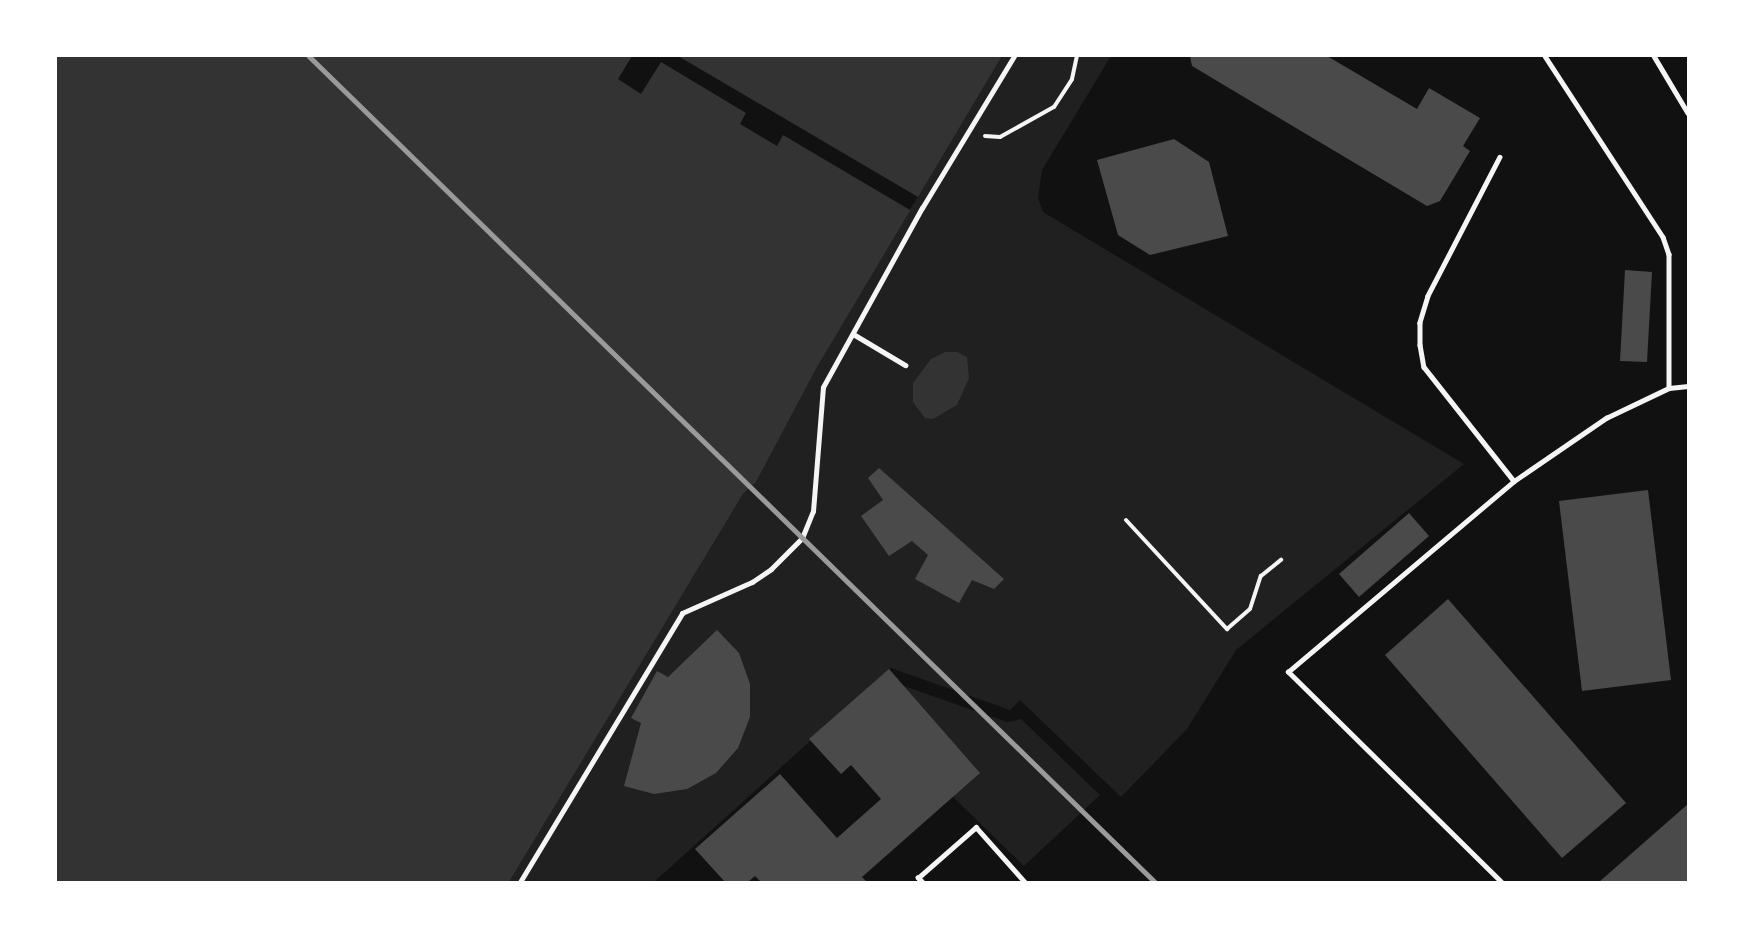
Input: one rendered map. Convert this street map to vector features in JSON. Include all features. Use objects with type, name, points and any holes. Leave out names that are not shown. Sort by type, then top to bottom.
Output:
[{"type":"street","points":[[520,882],[682,613],[752,582],[771,569],[802,538],[813,511],[823,387],[1014,56]]},
{"type":"street","points":[[853,334],[905,365]]},
{"type":"lane","points":[[1545,56],[1664,237],[1669,254],[1669,388]]},
{"type":"lane","points":[[1654,56],[1689,113]]},
{"type":"lane","points":[[1500,157],[1428,297],[1420,323],[1420,345],[1424,367],[1514,481]]},
{"type":"lane","points":[[1501,882],[1288,672],[1514,481],[1597,424],[1669,388],[1689,386]]},
{"type":"lane","points":[[922,882],[918,878],[976,827],[1025,882]]},
{"type":"path","points":[[970,129],[992,137],[1016,130],[1054,107],[1072,79],[1077,56]]},
{"type":"path","points":[[1126,520],[1227,629],[1250,609],[1261,576],[1281,560]]},
{"type":"shaded area","points":[[56,56],[1002,56],[816,369],[756,482],[743,494],[509,882],[56,882]]},
{"type":"shaded area","points":[[1002,56],[1111,56],[1042,170],[1038,198],[1043,212],[1464,464],[1236,650],[1187,729],[1121,797],[1020,700],[1010,710],[891,668],[654,882],[509,882],[743,494],[756,482],[816,369]]},
{"type":"shaded area","points":[[945,352],[957,352],[967,357],[969,378],[957,405],[933,419],[925,418],[913,402],[913,383],[931,359]]},
{"type":"shaded area","points":[[895,683],[1007,722],[1021,719],[1100,795],[1024,866],[864,710]]},
{"type":"pier","points":[[632,56],[678,56],[918,197],[910,210],[783,135],[777,146],[740,124],[746,113],[661,62],[641,94],[618,79]]},
{"type":"building","points":[[1190,56],[1327,56],[1417,109],[1429,88],[1480,118],[1463,146],[1470,151],[1440,201],[1427,206],[1192,66]]},
{"type":"building","points":[[1174,139],[1209,162],[1228,236],[1150,255],[1118,235],[1097,160]]},
{"type":"building","points":[[1625,270],[1652,272],[1647,362],[1620,361]]},
{"type":"building","points":[[879,468],[1004,579],[994,589],[972,580],[959,603],[915,579],[928,555],[912,541],[889,556],[861,516],[883,500],[868,478]]},
{"type":"building","points":[[1648,490],[1671,680],[1582,691],[1559,501]]},
{"type":"building","points":[[1409,513],[1429,536],[1359,597],[1339,574]]},
{"type":"building","points":[[1448,599],[1626,803],[1562,858],[1385,655]]},
{"type":"building","points":[[717,630],[739,653],[750,684],[750,717],[738,748],[716,773],[687,789],[654,794],[624,786],[641,723],[631,718],[657,671],[668,677]]},
{"type":"building","points":[[889,669],[980,773],[862,877],[867,882],[761,882],[755,876],[748,882],[725,882],[695,849],[780,774],[837,838],[881,799],[851,765],[841,774],[809,739]]},
{"type":"building","points":[[1688,804],[1688,882],[1599,882]]},
{"type":"railway","points":[[309,56],[1155,882]]}]
